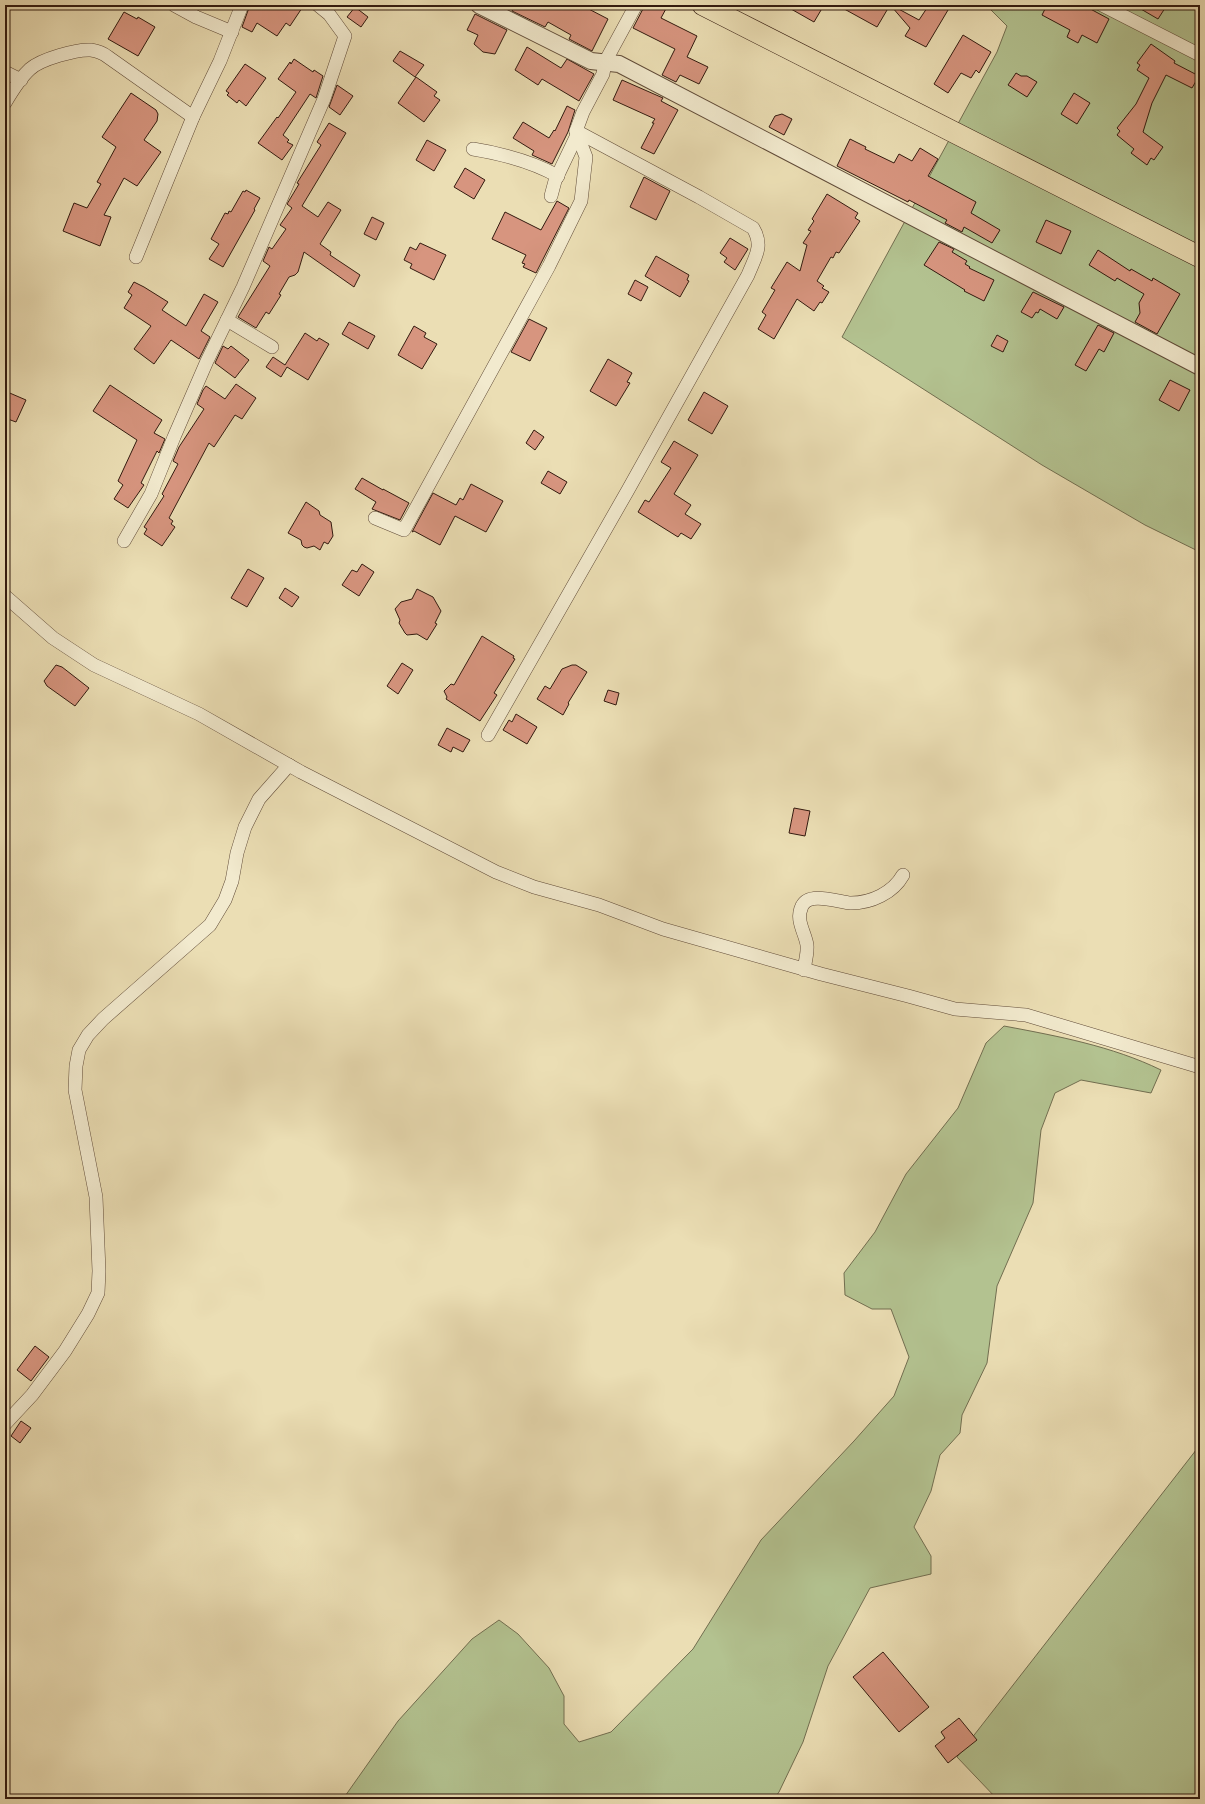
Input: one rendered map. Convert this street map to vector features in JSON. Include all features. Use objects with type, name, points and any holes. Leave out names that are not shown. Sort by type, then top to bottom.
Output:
[{"type":"main road","points":[[703,5],[1198,253]]},
{"type":"street","points":[[174,5],[196,17],[232,32]]},
{"type":"street","points":[[136,257],[193,117],[232,32],[242,5]]},
{"type":"street","points":[[124,541],[151,494],[174,437],[324,99],[341,53],[345,36],[329,14],[318,5]]},
{"type":"street","points":[[479,5],[548,41],[591,61],[619,64],[1200,367]]},
{"type":"street","points":[[551,196],[577,133],[583,112],[603,74],[605,62],[636,5]]},
{"type":"street","points":[[1102,5],[1200,55]]},
{"type":"street","points":[[5,103],[31,67],[59,56],[90,50],[100,52],[193,117]]},
{"type":"street","points":[[5,72],[21,80]]},
{"type":"street","points":[[375,518],[404,530],[549,266],[581,201],[586,157],[577,133]]},
{"type":"street","points":[[488,735],[628,490],[748,275],[759,249],[759,237],[753,228],[699,197],[577,133]]},
{"type":"street","points":[[473,149],[518,158],[540,166],[558,176]]},
{"type":"street","points":[[227,320],[272,348]]},
{"type":"street","points":[[5,596],[53,638],[94,665],[199,714],[290,765],[496,872],[534,887],[599,905],[663,929],[804,970],[955,1010],[1026,1015],[1200,1067]]},
{"type":"street","points":[[5,1424],[32,1395],[65,1351],[88,1314],[98,1293],[99,1271],[96,1197],[75,1090],[76,1066],[79,1050],[88,1035],[103,1019],[210,925],[225,900],[232,881],[244,827],[258,799],[290,765]]},
{"type":"street","points":[[804,970],[807,946],[801,926],[800,915],[802,906],[807,900],[819,898],[850,903],[866,901],[889,892],[899,882],[903,875]]},
{"type":"green space","points":[[992,5],[1200,5],[1200,552],[1145,525],[1042,465],[842,337],[997,52],[1007,26],[990,9]]},
{"type":"green space","points":[[1004,1026],[1104,1048],[1123,1054],[1161,1070],[1151,1093],[1081,1080],[1055,1093],[1041,1130],[1033,1203],[997,1286],[987,1363],[962,1415],[960,1433],[940,1455],[931,1491],[914,1527],[931,1556],[931,1574],[870,1588],[828,1666],[803,1742],[779,1792],[774,1799],[343,1799],[398,1721],[472,1639],[499,1620],[518,1634],[549,1668],[564,1696],[564,1724],[579,1742],[611,1732],[693,1649],[761,1540],[894,1396],[909,1357],[891,1309],[872,1309],[845,1295],[844,1273],[875,1232],[906,1174],[958,1108],[986,1043]]},
{"type":"green space","points":[[1200,1445],[1200,1799],[997,1799],[957,1757]]},
{"type":"building","points":[[250,5],[304,5],[290,26],[286,23],[277,36],[257,23],[252,32],[242,27]]},
{"type":"building","points":[[515,5],[581,5],[608,19],[592,51],[569,39],[571,35],[548,22],[545,27],[512,11]]},
{"type":"building","points":[[645,5],[668,5],[661,18],[697,36],[687,57],[708,67],[699,84],[680,75],[676,82],[662,75],[675,49],[633,28]]},
{"type":"building","points":[[784,5],[824,5],[814,22]]},
{"type":"building","points":[[837,5],[890,5],[877,27]]},
{"type":"building","points":[[929,5],[951,5],[926,47],[905,36],[910,28],[892,7],[893,6],[919,20]]},
{"type":"building","points":[[1047,5],[1083,5],[1109,19],[1097,43],[1082,35],[1078,43],[1067,37],[1070,30],[1042,15]]},
{"type":"building","points":[[1134,5],[1167,5],[1158,19]]},
{"type":"building","points":[[355,7],[368,17],[361,27],[347,17]]},
{"type":"building","points":[[124,12],[137,19],[138,17],[155,27],[138,56],[108,39]]},
{"type":"building","points":[[475,14],[507,30],[495,54],[483,52],[474,44],[478,35],[467,30]]},
{"type":"building","points":[[963,35],[991,52],[979,73],[976,70],[971,78],[961,73],[948,93],[934,84]]},
{"type":"building","points":[[1151,44],[1175,61],[1174,63],[1199,76],[1192,88],[1166,75],[1152,103],[1143,132],[1163,147],[1154,160],[1151,158],[1147,165],[1131,153],[1134,149],[1117,135],[1120,131],[1117,128],[1136,104],[1149,78],[1137,70],[1140,65],[1137,63]]},
{"type":"building","points":[[527,47],[561,68],[567,59],[594,74],[579,101],[542,79],[538,85],[515,70]]},
{"type":"building","points":[[400,51],[424,65],[415,77],[393,61]]},
{"type":"building","points":[[294,59],[313,72],[314,70],[323,76],[316,98],[310,94],[283,135],[289,140],[287,142],[293,145],[282,160],[258,143],[296,92],[278,79],[290,62],[291,64]]},
{"type":"building","points":[[245,64],[266,78],[246,106],[239,100],[237,103],[227,95],[229,93],[226,91]]},
{"type":"building","points":[[1016,73],[1021,76],[1027,76],[1037,82],[1027,97],[1008,85]]},
{"type":"building","points":[[416,77],[437,92],[434,96],[440,100],[424,122],[398,103]]},
{"type":"building","points":[[622,80],[663,98],[661,101],[678,110],[654,154],[641,148],[655,119],[613,100]]},
{"type":"building","points":[[337,85],[353,96],[340,115],[329,107]]},
{"type":"building","points":[[131,93],[156,110],[158,114],[157,121],[144,140],[161,152],[137,186],[124,178],[104,215],[111,217],[100,246],[63,231],[74,203],[87,208],[101,184],[97,182],[116,147],[102,137]]},
{"type":"building","points":[[1074,93],[1090,103],[1077,124],[1061,114]]},
{"type":"building","points":[[567,106],[575,110],[568,132],[552,164],[532,155],[534,151],[513,138],[523,122],[549,138],[554,130],[555,131]]},
{"type":"building","points":[[782,114],[792,119],[784,135],[769,127],[775,116]]},
{"type":"building","points":[[329,123],[346,133],[302,206],[318,217],[328,202],[341,210],[320,244],[331,252],[330,255],[360,275],[354,287],[304,252],[298,272],[289,277],[279,294],[281,295],[269,314],[266,312],[256,328],[238,317],[270,266],[263,261],[269,247],[272,249],[286,229],[280,225],[292,208],[287,204],[299,184],[297,183],[321,145],[317,142]]},
{"type":"building","points":[[850,139],[866,147],[865,149],[894,163],[899,154],[912,161],[920,148],[938,159],[928,176],[976,202],[971,213],[1000,230],[992,243],[964,227],[962,232],[945,223],[947,220],[909,200],[908,202],[837,166]]},
{"type":"building","points":[[427,140],[446,150],[434,171],[416,160]]},
{"type":"building","points":[[465,168],[485,180],[474,199],[454,187]]},
{"type":"building","points":[[644,177],[670,191],[656,220],[630,207]]},
{"type":"building","points":[[246,190],[260,198],[254,209],[255,210],[223,267],[209,259],[219,244],[211,239],[225,213],[228,214],[229,211],[231,212],[243,191],[245,192]]},
{"type":"building","points":[[827,194],[858,213],[855,218],[860,221],[839,253],[836,252],[833,258],[831,257],[817,281],[824,286],[822,288],[829,292],[822,303],[820,302],[814,311],[797,299],[774,339],[758,329],[766,315],[762,312],[775,290],[771,288],[787,262],[800,271],[807,245],[803,243],[811,231],[808,230],[814,221],[812,219]]},
{"type":"building","points":[[557,201],[569,208],[536,273],[523,267],[525,264],[522,263],[526,255],[492,239],[505,212],[541,230]]},
{"type":"building","points":[[372,217],[384,223],[376,240],[364,234]]},
{"type":"building","points":[[1046,220],[1071,231],[1061,254],[1036,242]]},
{"type":"building","points":[[730,238],[748,249],[735,270],[724,262],[727,258],[720,253]]},
{"type":"building","points":[[939,242],[954,249],[952,252],[967,261],[965,264],[970,267],[969,268],[994,280],[984,301],[964,291],[965,290],[924,265]]},
{"type":"building","points":[[420,243],[446,255],[434,280],[410,268],[412,264],[404,260],[410,247],[416,250]]},
{"type":"building","points":[[1098,250],[1130,271],[1131,269],[1152,281],[1153,278],[1180,294],[1157,334],[1135,322],[1140,313],[1139,303],[1144,294],[1117,278],[1115,281],[1089,265]]},
{"type":"building","points":[[656,256],[689,275],[687,280],[689,281],[680,297],[645,276]]},
{"type":"building","points":[[635,280],[648,287],[641,301],[628,294]]},
{"type":"building","points":[[134,282],[168,302],[162,310],[186,326],[204,294],[218,302],[201,331],[210,337],[199,359],[171,340],[154,364],[134,349],[151,326],[124,308],[132,295],[128,292]]},
{"type":"building","points":[[1033,292],[1064,307],[1057,319],[1040,309],[1032,318],[1021,312]]},
{"type":"building","points":[[529,319],[547,328],[530,361],[511,352]]},
{"type":"building","points":[[349,322],[375,336],[368,349],[342,334]]},
{"type":"building","points":[[1098,325],[1114,333],[1104,352],[1099,349],[1086,371],[1075,365]]},
{"type":"building","points":[[414,326],[426,333],[424,337],[437,344],[422,369],[398,355]]},
{"type":"building","points":[[305,333],[317,341],[319,338],[329,344],[308,380],[287,367],[281,377],[266,367],[273,357],[285,365]]},
{"type":"building","points":[[997,335],[1008,341],[1003,352],[991,346]]},
{"type":"building","points":[[223,346],[228,349],[231,346],[249,360],[235,378],[215,363]]},
{"type":"building","points":[[608,359],[632,373],[627,382],[630,383],[616,406],[590,391]]},
{"type":"building","points":[[1170,380],[1190,390],[1179,411],[1159,400]]},
{"type":"building","points":[[236,384],[256,398],[242,419],[235,415],[214,447],[209,443],[169,518],[173,521],[171,524],[175,527],[162,546],[144,534],[147,529],[144,527],[164,496],[162,494],[178,464],[173,461],[179,447],[204,409],[197,404],[203,390],[206,386],[225,399]]},
{"type":"building","points":[[110,385],[162,420],[154,433],[165,439],[159,453],[157,451],[141,483],[144,485],[128,508],[114,499],[123,485],[118,481],[137,440],[93,411]]},
{"type":"building","points":[[5,391],[26,400],[16,422],[5,418]]},
{"type":"building","points":[[704,392],[728,406],[712,434],[688,420]]},
{"type":"building","points":[[534,430],[544,437],[535,450],[526,443]]},
{"type":"building","points":[[674,441],[698,455],[674,494],[691,505],[685,514],[701,524],[691,539],[681,533],[678,537],[638,512],[645,500],[649,502],[671,468],[661,462]]},
{"type":"building","points":[[548,471],[567,482],[560,494],[541,483]]},
{"type":"building","points":[[362,478],[409,503],[400,520],[372,509],[376,502],[355,489]]},
{"type":"building","points":[[471,484],[503,501],[486,532],[455,516],[440,545],[414,531],[412,532],[433,493],[456,505],[460,498],[463,500]]},
{"type":"building","points":[[306,502],[319,511],[320,515],[331,522],[333,536],[328,544],[324,542],[320,550],[314,546],[307,548],[304,547],[301,540],[288,533]]},
{"type":"building","points":[[362,564],[374,572],[359,596],[342,585],[352,570],[357,572]]},
{"type":"building","points":[[248,569],[264,578],[247,607],[231,598]]},
{"type":"building","points":[[285,588],[299,597],[292,607],[279,598]]},
{"type":"building","points":[[417,589],[433,597],[441,611],[435,623],[437,624],[427,640],[417,634],[407,635],[399,623],[400,620],[395,609],[401,602],[412,599]]},
{"type":"building","points":[[482,636],[514,656],[513,658],[515,659],[494,693],[497,695],[480,721],[446,699],[447,697],[444,691],[451,684],[454,685]]},
{"type":"building","points":[[402,663],[413,670],[398,694],[387,686]]},
{"type":"building","points":[[56,665],[62,667],[89,688],[75,706],[47,686],[44,681]]},
{"type":"building","points":[[576,665],[587,672],[568,703],[569,704],[563,715],[537,699],[545,686],[550,689],[562,669]]},
{"type":"building","points":[[608,690],[619,693],[616,705],[604,701]]},
{"type":"building","points":[[516,714],[537,727],[527,744],[503,730],[509,720],[512,722]]},
{"type":"building","points":[[447,728],[470,740],[463,752],[453,747],[451,752],[438,745]]},
{"type":"building","points":[[794,808],[810,811],[805,836],[789,833]]},
{"type":"building","points":[[35,1346],[49,1357],[31,1381],[17,1370]]},
{"type":"building","points":[[21,1421],[31,1428],[20,1443],[11,1436]]},
{"type":"building","points":[[883,1652],[929,1707],[899,1732],[853,1677]]},
{"type":"building","points":[[959,1718],[977,1740],[948,1763],[935,1746],[945,1738],[941,1732]]}]
